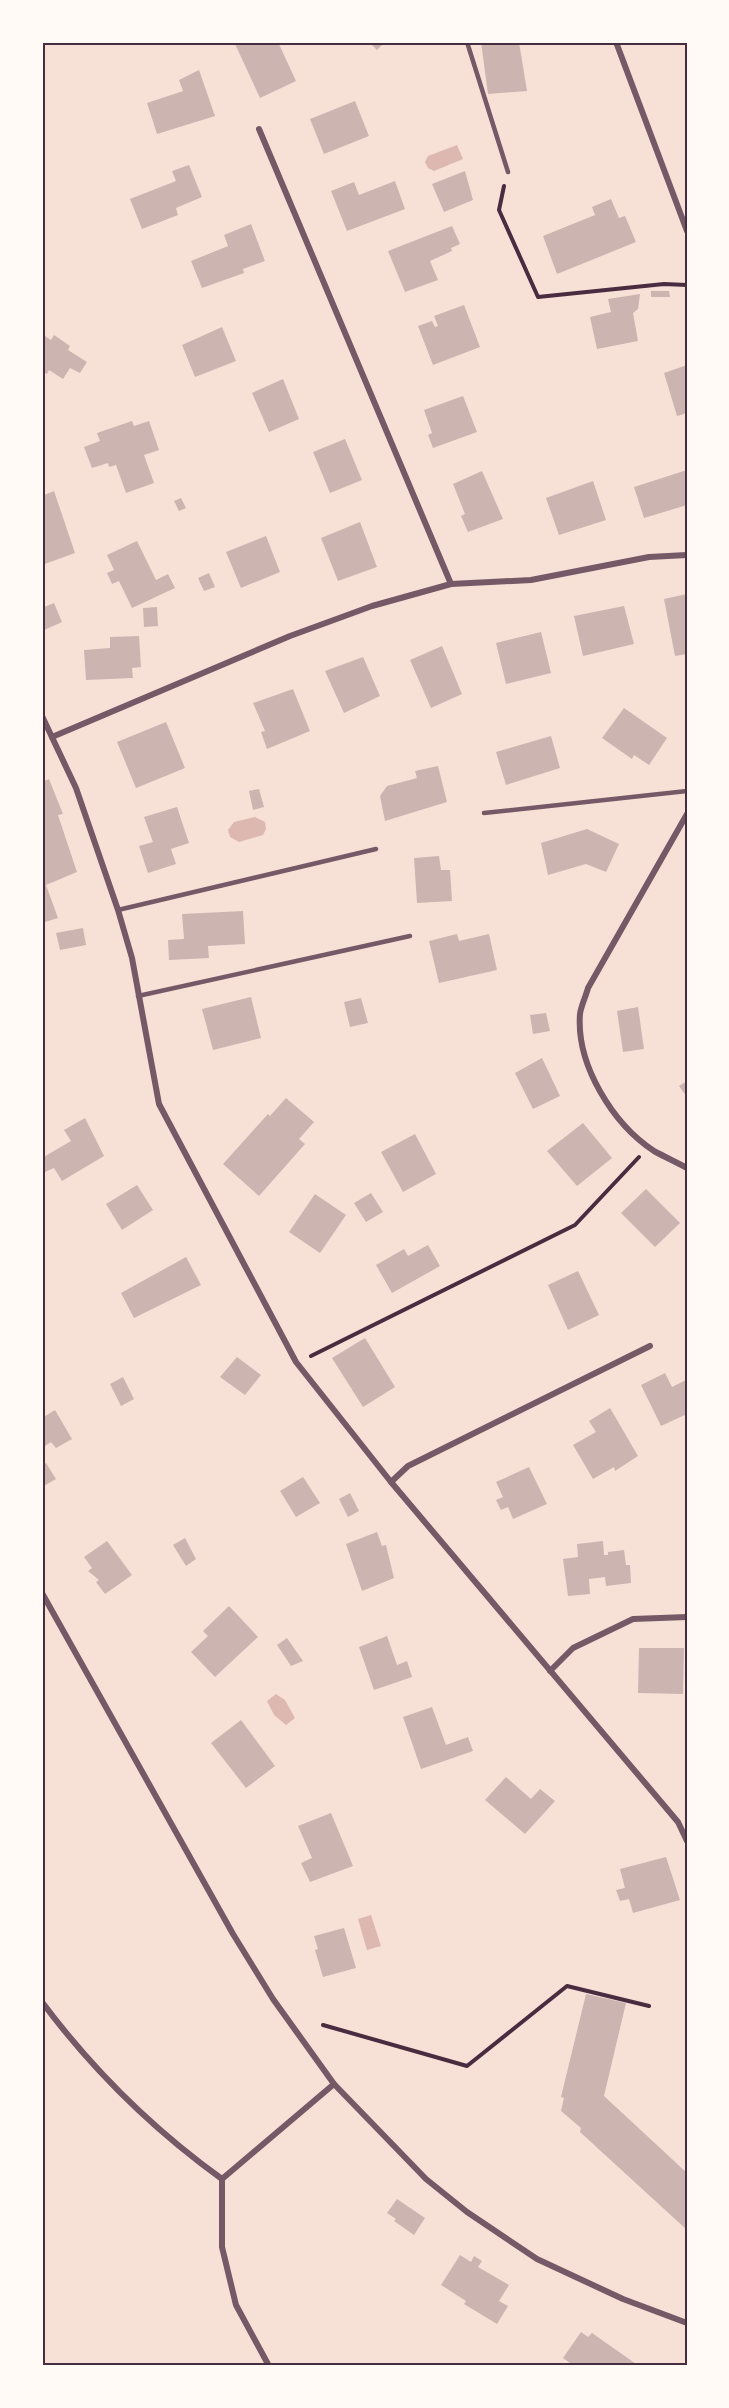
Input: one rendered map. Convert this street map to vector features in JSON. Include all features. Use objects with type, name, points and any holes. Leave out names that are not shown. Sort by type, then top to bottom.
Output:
[{"type":"street","points":[[616,42],[687,231]]},
{"type":"street","points":[[260,129],[451,584]]},
{"type":"street","points":[[52,737],[290,636],[372,606],[451,584],[531,580],[649,557],[687,555]]},
{"type":"street","points":[[42,716],[76,788],[118,910],[132,958],[159,1104],[296,1362],[391,1482],[678,1822],[687,1841]]},
{"type":"street","points":[[687,814],[588,988],[580,1014],[583,1045],[595,1081],[610,1106],[633,1133],[648,1145],[687,1168]]},
{"type":"street","points":[[391,1482],[408,1466],[650,1346]]},
{"type":"street","points":[[42,1593],[233,1934],[273,1999],[334,2084],[426,2179],[467,2212],[537,2259],[623,2300],[687,2323]]},
{"type":"street","points":[[550,1671],[573,1648],[633,1619],[687,1617]]},
{"type":"street","points":[[42,2002],[109,2081],[183,2151],[222,2179]]},
{"type":"street","points":[[269,2366],[236,2304],[222,2247],[222,2179],[334,2084]]},
{"type":"lane","points":[[467,42],[508,172]]},
{"type":"lane","points":[[484,813],[687,791]]},
{"type":"lane","points":[[118,910],[376,849]]},
{"type":"lane","points":[[138,996],[410,936]]},
{"type":"path","points":[[674,42],[687,43]]},
{"type":"path","points":[[508,172],[499,210],[538,297],[664,284],[687,285]]},
{"type":"path","points":[[296,1362],[575,1225],[638,1159],[648,1145]]},
{"type":"path","points":[[323,2025],[467,2066],[567,1986],[649,2006]]},
{"type":"shaded area","points":[[457,145],[463,159],[434,171],[428,168],[425,162],[428,156]]},
{"type":"shaded area","points":[[255,817],[265,822],[266,829],[263,835],[239,842],[230,837],[228,830],[234,822]]},
{"type":"shaded area","points":[[276,1694],[285,1700],[295,1718],[286,1725],[274,1715],[267,1701]]},
{"type":"shaded area","points":[[371,1915],[381,1946],[367,1950],[358,1919]]},
{"type":"building","points":[[278,42],[296,81],[260,98],[235,44]]},
{"type":"building","points":[[369,42],[385,42],[377,50]]},
{"type":"building","points":[[481,42],[519,42],[527,91],[488,94]]},
{"type":"building","points":[[199,70],[215,116],[157,134],[147,103],[183,91],[179,80]]},
{"type":"building","points":[[355,101],[369,136],[324,154],[310,119]]},
{"type":"building","points":[[189,165],[202,197],[176,208],[178,215],[142,229],[130,199],[176,181],[172,171]]},
{"type":"building","points":[[465,171],[473,200],[444,212],[432,184]]},
{"type":"building","points":[[395,181],[405,209],[347,231],[331,191],[354,182],[359,195]]},
{"type":"building","points":[[611,199],[619,218],[625,216],[636,242],[557,274],[543,236],[595,215],[592,207]]},
{"type":"building","points":[[251,224],[265,261],[243,269],[244,273],[202,288],[191,261],[228,246],[224,235]]},
{"type":"building","points":[[452,226],[460,244],[451,248],[452,251],[430,261],[438,280],[405,292],[388,251]]},
{"type":"building","points":[[651,291],[669,291],[670,297],[651,297]]},
{"type":"building","points":[[640,294],[638,309],[633,313],[638,341],[597,349],[590,317],[611,312],[608,299]]},
{"type":"building","points":[[464,305],[480,347],[433,365],[418,326],[432,321],[435,327],[438,326],[434,316]]},
{"type":"building","points":[[222,327],[236,361],[195,377],[182,345]]},
{"type":"building","points":[[42,334],[51,340],[54,335],[70,346],[68,350],[87,362],[80,373],[70,368],[63,379],[49,370],[47,374],[42,371]]},
{"type":"building","points":[[687,365],[687,413],[677,416],[664,373]]},
{"type":"building","points":[[283,379],[299,419],[269,432],[252,393]]},
{"type":"building","points":[[463,396],[477,432],[433,448],[428,435],[432,433],[424,410]]},
{"type":"building","points":[[132,421],[134,426],[149,421],[159,450],[144,455],[154,483],[126,493],[116,465],[109,467],[108,463],[92,468],[84,447],[100,441],[97,433]]},
{"type":"building","points":[[345,439],[362,480],[330,493],[313,452]]},
{"type":"building","points":[[687,470],[687,505],[644,518],[634,487]]},
{"type":"building","points":[[482,471],[503,519],[468,532],[461,516],[465,514],[453,484]]},
{"type":"building","points":[[593,481],[606,520],[559,535],[546,498]]},
{"type":"building","points":[[54,491],[75,553],[42,565],[42,496]]},
{"type":"building","points":[[181,498],[186,508],[179,511],[174,501]]},
{"type":"building","points":[[360,522],[377,567],[338,581],[321,538]]},
{"type":"building","points":[[266,536],[280,572],[241,588],[226,552]]},
{"type":"building","points":[[137,541],[156,580],[168,574],[175,588],[132,608],[119,581],[112,584],[107,573],[114,570],[107,555]]},
{"type":"building","points":[[209,573],[215,587],[204,591],[198,578]]},
{"type":"building","points":[[687,594],[687,654],[675,656],[664,599]]},
{"type":"building","points":[[54,603],[62,622],[42,631],[42,608]]},
{"type":"building","points":[[624,606],[634,644],[583,656],[574,616]]},
{"type":"building","points":[[157,607],[158,626],[144,627],[143,608]]},
{"type":"building","points":[[541,632],[551,673],[506,684],[496,643]]},
{"type":"building","points":[[139,636],[141,667],[132,668],[133,678],[86,680],[84,650],[110,648],[110,637]]},
{"type":"building","points":[[442,646],[462,694],[431,708],[410,660]]},
{"type":"building","points":[[363,657],[380,696],[344,713],[325,671]]},
{"type":"building","points":[[293,689],[310,731],[267,749],[261,732],[265,731],[253,703]]},
{"type":"building","points":[[624,708],[667,738],[649,765],[634,755],[632,759],[602,738]]},
{"type":"building","points":[[166,722],[185,768],[136,788],[117,742]]},
{"type":"building","points":[[551,736],[560,768],[506,785],[496,752]]},
{"type":"building","points":[[438,766],[447,802],[385,821],[380,796],[387,786],[417,778],[415,771]]},
{"type":"building","points":[[49,779],[63,814],[58,815],[77,872],[46,885],[58,918],[42,923],[42,782]]},
{"type":"building","points":[[259,789],[264,807],[253,810],[249,791]]},
{"type":"building","points":[[177,807],[189,843],[171,849],[176,864],[148,873],[139,846],[153,842],[144,817]]},
{"type":"building","points":[[587,829],[619,844],[606,872],[586,864],[548,875],[541,843]]},
{"type":"building","points":[[439,856],[441,870],[450,870],[452,901],[417,903],[414,858]]},
{"type":"building","points":[[243,911],[245,944],[208,946],[209,958],[169,960],[168,940],[184,939],[182,914]]},
{"type":"building","points":[[83,928],[86,945],[60,950],[56,933]]},
{"type":"building","points":[[457,934],[459,941],[489,934],[497,970],[439,983],[429,941]]},
{"type":"building","points":[[251,997],[261,1038],[213,1050],[202,1009]]},
{"type":"building","points":[[361,998],[368,1023],[350,1027],[344,1002]]},
{"type":"building","points":[[638,1007],[644,1049],[623,1052],[617,1011]]},
{"type":"building","points":[[546,1013],[550,1031],[533,1034],[530,1015]]},
{"type":"building","points":[[542,1058],[560,1096],[533,1109],[515,1073]]},
{"type":"building","points":[[687,1081],[687,1097],[679,1086]]},
{"type":"building","points":[[286,1098],[314,1122],[299,1139],[305,1144],[259,1196],[223,1164],[268,1114],[270,1116]]},
{"type":"building","points":[[85,1118],[104,1156],[62,1181],[54,1168],[45,1172],[42,1158],[71,1141],[64,1130]]},
{"type":"building","points":[[583,1123],[612,1158],[577,1186],[547,1151]]},
{"type":"building","points":[[415,1134],[436,1174],[403,1192],[381,1152]]},
{"type":"building","points":[[137,1185],[153,1210],[122,1230],[106,1204]]},
{"type":"building","points":[[646,1189],[680,1223],[655,1247],[621,1213]]},
{"type":"building","points":[[371,1193],[383,1212],[366,1222],[354,1203]]},
{"type":"building","points":[[315,1194],[346,1215],[320,1253],[289,1232]]},
{"type":"building","points":[[428,1245],[440,1266],[392,1293],[376,1265],[404,1249],[408,1256]]},
{"type":"building","points":[[186,1257],[201,1285],[134,1318],[121,1293]]},
{"type":"building","points":[[578,1271],[599,1315],[568,1330],[548,1285]]},
{"type":"building","points":[[365,1338],[395,1387],[363,1407],[332,1358]]},
{"type":"building","points":[[237,1357],[261,1375],[245,1395],[220,1377]]},
{"type":"building","points":[[665,1373],[672,1387],[686,1380],[687,1414],[661,1426],[641,1385]]},
{"type":"building","points":[[123,1377],[134,1399],[121,1406],[110,1384]]},
{"type":"building","points":[[610,1408],[638,1456],[615,1471],[614,1467],[593,1479],[573,1445],[596,1432],[589,1421]]},
{"type":"building","points":[[55,1410],[72,1439],[56,1448],[51,1442],[42,1448],[42,1418]]},
{"type":"building","points":[[46,1463],[56,1479],[42,1487],[42,1466]]},
{"type":"building","points":[[529,1467],[547,1504],[513,1519],[508,1507],[501,1510],[496,1500],[503,1497],[496,1482]]},
{"type":"building","points":[[303,1477],[320,1503],[296,1517],[280,1491]]},
{"type":"building","points":[[350,1493],[359,1511],[348,1517],[339,1499]]},
{"type":"building","points":[[377,1532],[382,1546],[386,1545],[394,1578],[362,1591],[346,1544]]},
{"type":"building","points":[[185,1538],[196,1559],[186,1566],[173,1545]]},
{"type":"building","points":[[107,1541],[132,1575],[105,1594],[96,1582],[99,1580],[88,1571],[92,1568],[84,1557]]},
{"type":"building","points":[[603,1541],[604,1555],[608,1555],[608,1552],[624,1550],[626,1565],[630,1565],[631,1583],[606,1586],[605,1577],[589,1579],[590,1594],[568,1596],[563,1559],[578,1557],[577,1544]]},
{"type":"building","points":[[229,1606],[258,1637],[215,1677],[191,1652],[208,1636],[203,1631]]},
{"type":"building","points":[[387,1636],[397,1665],[407,1661],[412,1677],[374,1690],[359,1647]]},
{"type":"building","points":[[287,1638],[303,1661],[291,1666],[277,1645]]},
{"type":"building","points":[[639,1648],[684,1648],[683,1694],[638,1693]]},
{"type":"building","points":[[432,1707],[446,1745],[468,1737],[473,1751],[421,1769],[403,1717]]},
{"type":"building","points":[[241,1720],[275,1766],[246,1788],[211,1743]]},
{"type":"building","points":[[506,1777],[531,1799],[540,1789],[555,1801],[525,1834],[485,1800]]},
{"type":"building","points":[[331,1813],[353,1866],[310,1882],[301,1863],[312,1858],[298,1826]]},
{"type":"building","points":[[666,1857],[680,1900],[633,1913],[629,1899],[620,1901],[616,1890],[625,1888],[620,1869]]},
{"type":"building","points":[[344,1928],[356,1968],[323,1977],[315,1950],[318,1949],[314,1936]]},
{"type":"building","points":[[586,1994],[626,2003],[604,2096],[687,2173],[687,2230],[580,2132],[581,2128],[561,2111],[564,2098],[561,2097]]},
{"type":"building","points":[[397,2199],[425,2218],[414,2235],[387,2213]]},
{"type":"building","points":[[460,2255],[471,2262],[474,2256],[482,2261],[478,2267],[509,2285],[499,2301],[508,2306],[497,2324],[464,2304],[466,2301],[441,2285]]},
{"type":"building","points":[[581,2332],[588,2337],[592,2333],[639,2366],[574,2366],[563,2358]]}]
